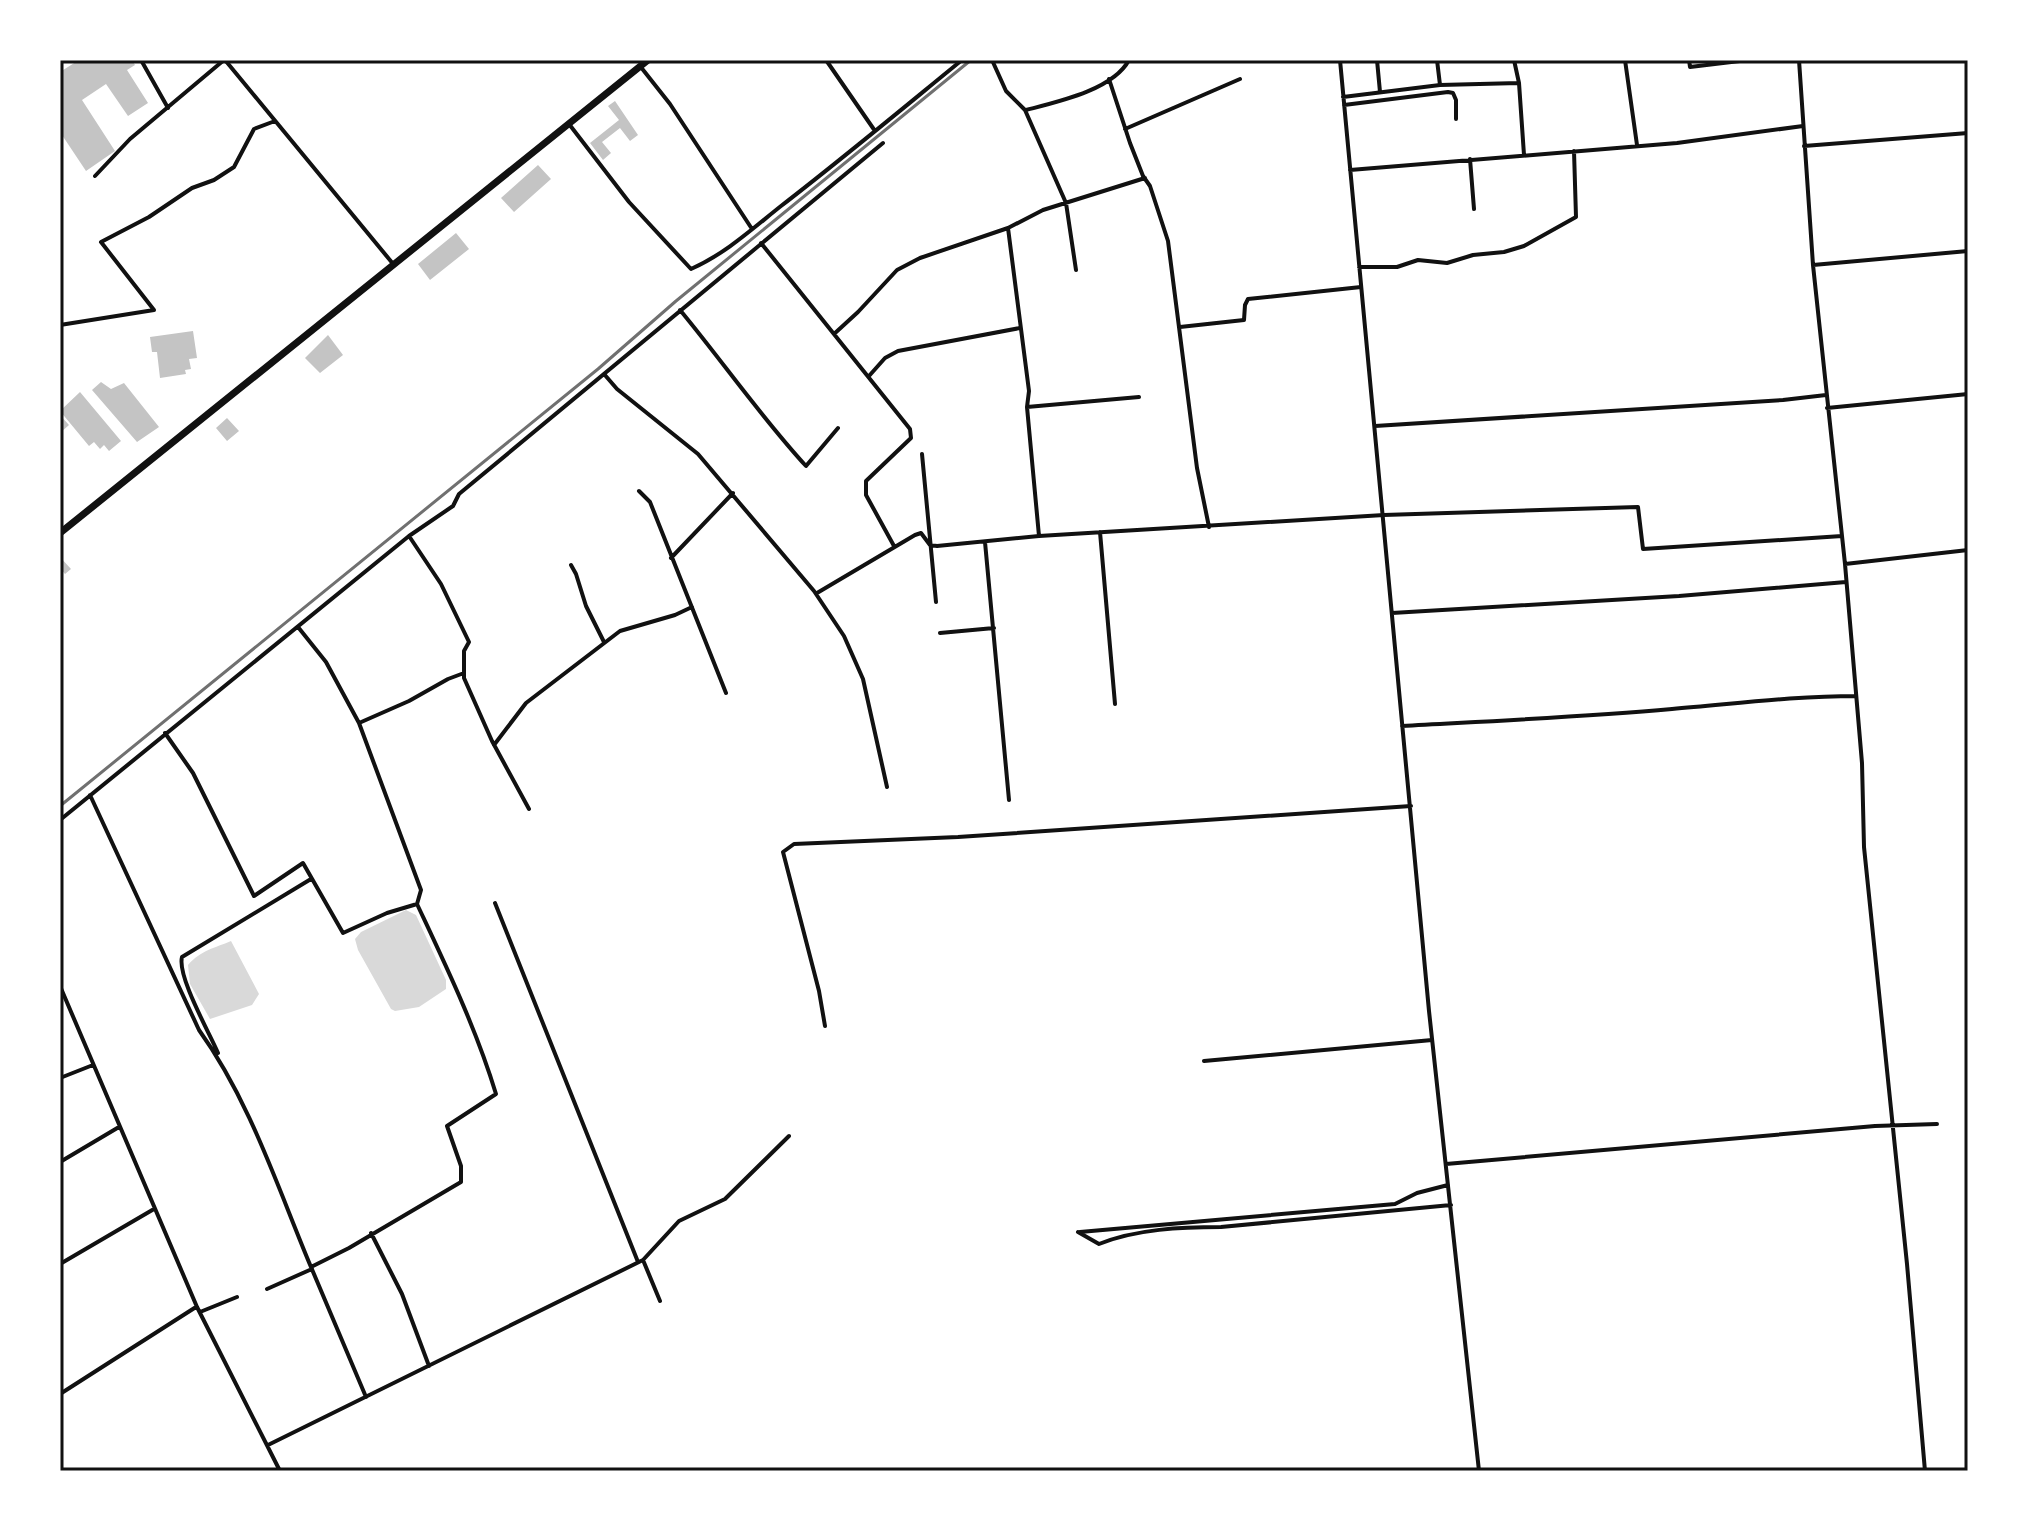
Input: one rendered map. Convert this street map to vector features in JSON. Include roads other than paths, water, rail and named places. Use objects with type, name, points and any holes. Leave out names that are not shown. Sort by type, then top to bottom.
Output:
[{"type":"highway","points":[[60,533],[648,60]]},
{"type":"street","points":[[141,60],[168,108]]},
{"type":"street","points":[[95,176],[130,139],[224,60],[394,266]]},
{"type":"street","points":[[826,60],[875,131]]},
{"type":"street","points":[[569,124],[629,202],[691,269],[712,260],[962,60]]},
{"type":"street","points":[[992,60],[1006,91],[1025,110],[1066,203],[1076,270]]},
{"type":"street","points":[[1025,110],[1056,103],[1101,85],[1124,69],[1129,60]]},
{"type":"street","points":[[1340,60],[1432,1040],[1479,1471]]},
{"type":"street","points":[[1377,60],[1380,92]]},
{"type":"street","points":[[1437,60],[1440,85]]},
{"type":"street","points":[[1514,60],[1519,83],[1524,155]]},
{"type":"street","points":[[1625,60],[1637,146]]},
{"type":"street","points":[[1689,60],[1690,67],[1748,60]]},
{"type":"street","points":[[1799,60],[1813,265],[1845,564],[1862,763],[1864,847],[1894,1126],[1925,1471]]},
{"type":"street","points":[[640,66],[670,104],[752,229]]},
{"type":"street","points":[[1109,79],[1168,241],[1197,468],[1209,527]]},
{"type":"street","points":[[1125,129],[1240,79]]},
{"type":"street","points":[[1343,97],[1440,85],[1519,83]]},
{"type":"street","points":[[1344,105],[1448,92],[1453,93],[1456,100],[1456,119]]},
{"type":"street","points":[[60,325],[154,310],[101,242],[234,167],[254,129],[275,121]]},
{"type":"street","points":[[1350,170],[1637,146],[1803,126]]},
{"type":"street","points":[[1804,146],[1968,133]]},
{"type":"street","points":[[60,820],[409,536],[453,506],[459,494],[883,143]]},
{"type":"street","points":[[1359,267],[1397,267],[1418,260],[1447,263],[1524,246],[1576,217],[1574,151]]},
{"type":"street","points":[[1470,159],[1474,209]]},
{"type":"street","points":[[834,334],[897,270],[920,258],[1008,228],[1043,210],[1145,178]]},
{"type":"street","points":[[1008,228],[1029,391],[1027,407],[1039,536]]},
{"type":"street","points":[[761,243],[910,429],[911,438],[866,481],[866,495],[894,546]]},
{"type":"street","points":[[1813,265],[1968,251]]},
{"type":"street","points":[[1180,327],[1244,320],[1248,299],[1361,287]]},
{"type":"street","points":[[680,310],[722,360],[771,428],[806,466],[838,428]]},
{"type":"street","points":[[869,376],[885,358],[898,351],[1020,328]]},
{"type":"street","points":[[604,374],[617,389],[698,454],[816,594],[844,636],[863,679],[887,787]]},
{"type":"street","points":[[1827,408],[1968,394]]},
{"type":"street","points":[[1375,426],[1826,395]]},
{"type":"street","points":[[1027,407],[1139,397]]},
{"type":"street","points":[[922,454],[936,602]]},
{"type":"street","points":[[639,491],[650,502],[726,693]]},
{"type":"street","points":[[671,558],[733,493]]},
{"type":"street","points":[[930,545],[1384,515],[1638,507],[1643,549],[1842,536]]},
{"type":"street","points":[[1100,532],[1115,704]]},
{"type":"street","points":[[816,594],[921,533],[930,545]]},
{"type":"street","points":[[409,536],[441,584],[469,642],[464,651],[464,673],[494,745],[529,809]]},
{"type":"street","points":[[985,542],[1009,800]]},
{"type":"street","points":[[1845,564],[1968,550]]},
{"type":"street","points":[[571,565],[604,642]]},
{"type":"street","points":[[1392,613],[1679,596],[1846,582]]},
{"type":"street","points":[[494,745],[526,703],[604,642],[620,631],[692,607]]},
{"type":"street","points":[[267,1289],[311,1268],[461,1182],[461,1166],[447,1126],[496,1094],[486,1060],[417,904],[421,890],[359,723],[326,662],[297,626]]},
{"type":"street","points":[[940,633],[994,628]]},
{"type":"street","points":[[359,723],[464,673]]},
{"type":"street","points":[[1402,726],[1856,696]]},
{"type":"street","points":[[165,733],[193,773],[254,896],[303,863],[343,933],[387,913],[417,904]]},
{"type":"street","points":[[90,795],[199,1030],[221,1061]]},
{"type":"street","points":[[825,1026],[783,852],[794,844],[958,837],[1411,806]]},
{"type":"street","points":[[311,879],[182,957],[181,963],[221,1061],[280,1184],[287,1209],[366,1397]]},
{"type":"street","points":[[495,903],[660,1301]]},
{"type":"street","points":[[60,986],[198,1309],[280,1471]]},
{"type":"street","points":[[1204,1061],[1432,1040]]},
{"type":"street","points":[[60,1078],[93,1065]]},
{"type":"street","points":[[1446,1164],[1937,1124]]},
{"type":"street","points":[[60,1162],[119,1127]]},
{"type":"street","points":[[268,1445],[641,1261],[679,1221],[725,1199],[789,1136]]},
{"type":"street","points":[[1448,1185],[1417,1193],[1395,1204],[1078,1232],[1099,1244],[1116,1237],[1195,1227],[1236,1226],[1451,1205]]},
{"type":"street","points":[[60,1264],[154,1209]]},
{"type":"street","points":[[371,1233],[402,1294],[429,1366]]},
{"type":"street","points":[[60,1394],[198,1309],[237,1297]]},
{"type":"railway","points":[[60,806],[598,369],[676,301],[971,60]]}]
